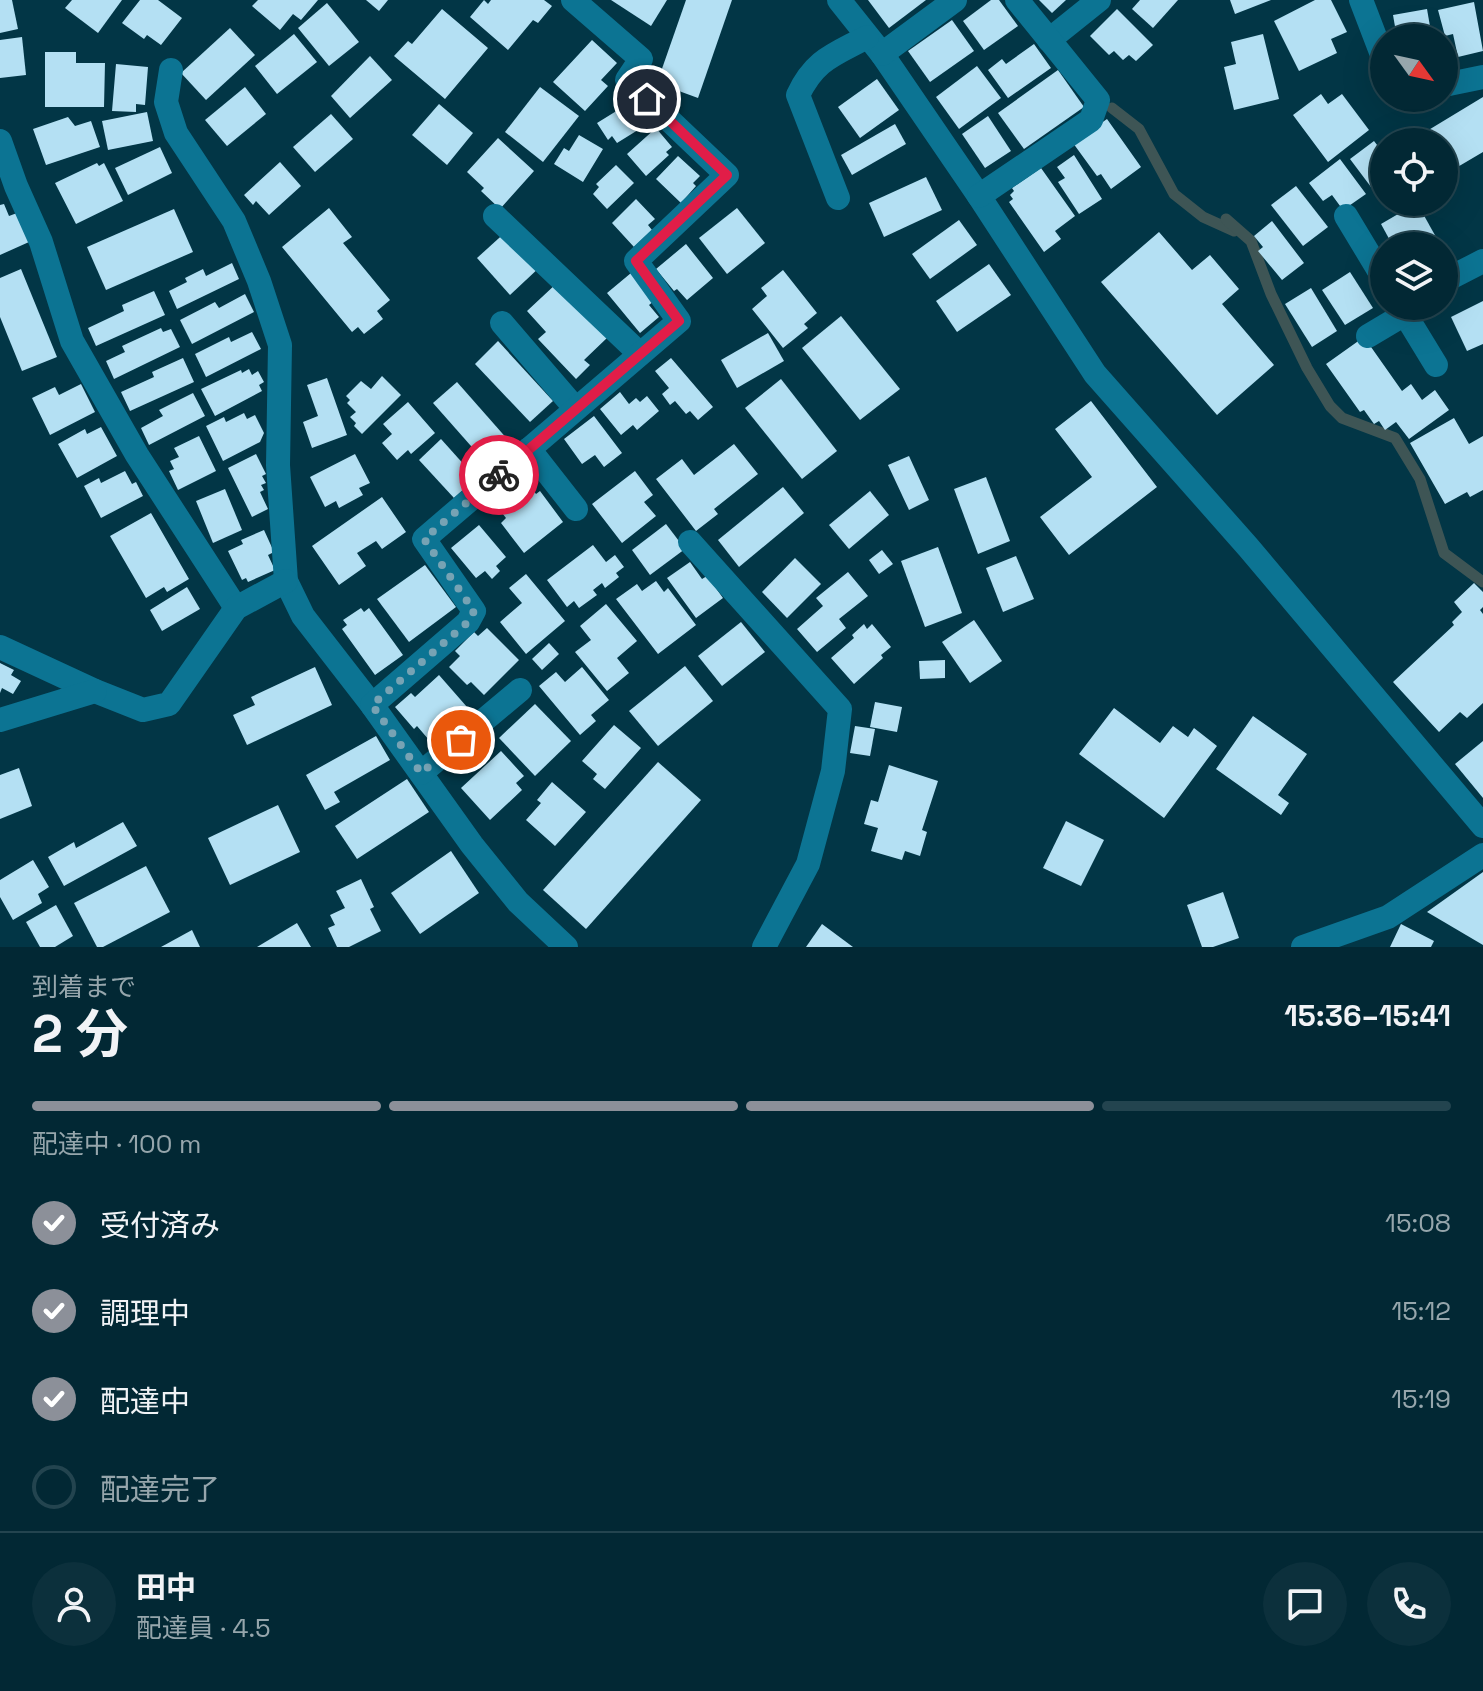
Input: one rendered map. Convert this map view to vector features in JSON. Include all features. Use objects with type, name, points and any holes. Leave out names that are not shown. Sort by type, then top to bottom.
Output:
[{"type":"street","points":[[372,705],[468,622],[474,611],[424,539],[679,321],[636,261],[727,175],[627,80],[641,59],[573,0]]},
{"type":"street","points":[[839,0],[979,196],[1095,374],[1248,547],[1483,826]]},
{"type":"street","points":[[838,198],[798,95],[808,73],[824,60],[874,46],[955,0]]},
{"type":"street","points":[[979,196],[1091,120],[1098,100],[1017,0]]},
{"type":"street","points":[[1049,40],[1099,0]]},
{"type":"street","points":[[1361,0],[1370,24]]},
{"type":"street","points":[[171,70],[166,102],[176,133],[234,221],[259,281],[280,345],[278,465],[286,581],[303,616],[372,705],[472,845],[518,902],[566,947]]},
{"type":"street","points":[[1458,82],[1483,77]]},
{"type":"street","points":[[0,141],[41,242],[72,341],[137,455],[236,608]]},
{"type":"street","points":[[495,216],[639,353]]},
{"type":"street","points":[[1346,216],[1370,256]]},
{"type":"street","points":[[1458,274],[1483,261]]},
{"type":"street","points":[[1368,336],[1390,320]]},
{"type":"street","points":[[1409,320],[1436,365]]},
{"type":"street","points":[[502,323],[575,408]]},
{"type":"street","points":[[529,449],[576,509]]},
{"type":"street","points":[[690,542],[840,709],[833,771],[808,864],[764,947]]},
{"type":"street","points":[[0,647],[143,710],[169,704],[236,608],[286,581]]},
{"type":"street","points":[[421,773],[520,690]]},
{"type":"street","points":[[0,720],[95,691]]},
{"type":"street","points":[[1303,947],[1388,917],[1483,855]]},
{"type":"building","points":[[0,0],[12,0],[18,29],[0,33]]},
{"type":"building","points":[[72,0],[122,0],[98,33],[65,8]]},
{"type":"building","points":[[140,0],[158,0],[182,18],[161,45],[147,35],[144,39],[122,23]]},
{"type":"building","points":[[258,0],[318,0],[301,20],[293,14],[280,30],[252,6]]},
{"type":"building","points":[[366,0],[388,0],[379,11]]},
{"type":"building","points":[[484,0],[488,4],[491,0],[544,0],[552,6],[538,23],[533,20],[508,50],[470,17]]},
{"type":"building","points":[[611,0],[667,0],[651,26]]},
{"type":"building","points":[[686,0],[732,0],[698,98],[657,83]]},
{"type":"building","points":[[868,0],[926,0],[889,28]]},
{"type":"building","points":[[991,0],[999,0],[1018,26],[984,50],[963,21]]},
{"type":"building","points":[[1039,0],[1066,0],[1052,13]]},
{"type":"building","points":[[1140,0],[1178,0],[1153,28],[1132,9]]},
{"type":"building","points":[[1230,0],[1271,0],[1235,14]]},
{"type":"building","points":[[1315,0],[1331,0],[1347,32],[1331,39],[1337,53],[1299,71],[1274,21]]},
{"type":"building","points":[[1474,2],[1483,51],[1458,57],[1458,24],[1442,24],[1438,10]]},
{"type":"building","points":[[327,3],[359,42],[329,66],[298,28]]},
{"type":"building","points":[[442,9],[488,48],[445,99],[394,56],[408,41],[412,44]]},
{"type":"building","points":[[1117,9],[1153,45],[1136,61],[1129,55],[1123,60],[1114,51],[1109,55],[1090,36]]},
{"type":"building","points":[[1427,9],[1430,24],[1395,24],[1393,15]]},
{"type":"building","points":[[952,20],[974,51],[930,82],[908,51]]},
{"type":"building","points":[[230,28],[255,55],[206,100],[181,73]]},
{"type":"building","points":[[294,34],[317,62],[277,94],[255,66]]},
{"type":"building","points":[[1263,34],[1279,99],[1234,110],[1224,67],[1236,64],[1231,42]]},
{"type":"building","points":[[22,37],[26,75],[0,78],[0,40]]},
{"type":"building","points":[[592,40],[617,63],[601,80],[608,86],[585,111],[553,82]]},
{"type":"building","points":[[1034,44],[1051,68],[1008,98],[988,70],[1002,59],[1006,64]]},
{"type":"building","points":[[45,52],[76,52],[76,63],[105,63],[104,107],[45,107]]},
{"type":"building","points":[[370,56],[392,80],[350,118],[331,96]]},
{"type":"building","points":[[116,64],[148,67],[145,105],[136,104],[136,112],[112,111]]},
{"type":"building","points":[[977,66],[1001,98],[959,129],[936,97]]},
{"type":"building","points":[[1058,70],[1084,107],[1024,149],[998,113]]},
{"type":"building","points":[[877,79],[899,110],[860,138],[838,107]]},
{"type":"building","points":[[245,87],[266,114],[227,146],[205,120]]},
{"type":"building","points":[[540,87],[579,116],[543,162],[505,132]]},
{"type":"building","points":[[1321,94],[1328,104],[1342,94],[1369,130],[1328,162],[1293,115]]},
{"type":"building","points":[[1483,97],[1483,152],[1458,167],[1458,128],[1432,128]]},
{"type":"building","points":[[631,102],[646,125],[617,143],[612,136],[608,140],[597,123]]},
{"type":"building","points":[[439,104],[473,133],[447,165],[412,135]]},
{"type":"building","points":[[147,112],[153,141],[108,150],[102,121]]},
{"type":"building","points":[[331,114],[353,139],[315,172],[293,147]]},
{"type":"building","points":[[988,116],[1011,151],[985,168],[962,134]]},
{"type":"building","points":[[68,117],[75,126],[91,121],[100,147],[46,165],[33,129]]},
{"type":"building","points":[[1107,119],[1141,167],[1111,189],[1101,174],[1097,176],[1073,143]]},
{"type":"building","points":[[895,124],[906,144],[852,175],[841,155]]},
{"type":"building","points":[[656,128],[672,147],[666,152],[669,155],[646,176],[627,154]]},
{"type":"building","points":[[579,135],[603,149],[583,182],[554,164],[564,148],[569,151]]},
{"type":"building","points":[[498,138],[534,171],[500,209],[467,172]]},
{"type":"building","points":[[1370,144],[1370,186],[1350,159]]},
{"type":"building","points":[[160,147],[172,173],[128,195],[115,168]]},
{"type":"building","points":[[1074,155],[1102,199],[1079,214],[1058,182],[1065,178],[1057,167]]},
{"type":"building","points":[[678,156],[700,176],[693,183],[696,186],[681,203],[656,179]]},
{"type":"building","points":[[1340,159],[1366,194],[1343,210],[1332,195],[1323,201],[1309,183]]},
{"type":"building","points":[[280,162],[301,186],[269,215],[256,201],[253,205],[244,195]]},
{"type":"building","points":[[97,163],[99,166],[104,163],[123,201],[76,224],[55,183]]},
{"type":"building","points":[[616,165],[634,183],[607,209],[593,194],[599,187],[596,184]]},
{"type":"building","points":[[1041,168],[1075,216],[1055,231],[1061,239],[1044,252],[1009,202],[1013,199],[1010,195],[1014,191],[1012,188]]},
{"type":"building","points":[[926,177],[942,210],[884,237],[869,203]]},
{"type":"building","points":[[1296,186],[1328,227],[1303,246],[1271,205]]},
{"type":"building","points":[[636,199],[655,219],[648,225],[652,230],[634,247],[612,223]]},
{"type":"building","points":[[4,204],[9,216],[17,213],[29,242],[0,255],[0,205]]},
{"type":"building","points":[[329,208],[352,237],[343,243],[390,300],[377,311],[383,319],[364,334],[358,327],[352,332],[282,247]]},
{"type":"building","points":[[737,208],[765,243],[727,274],[699,238]]},
{"type":"building","points":[[174,209],[193,252],[106,290],[87,247]]},
{"type":"building","points":[[1395,216],[1424,216],[1433,232],[1385,232],[1381,224]]},
{"type":"building","points":[[959,220],[977,245],[930,279],[912,254]]},
{"type":"building","points":[[1272,221],[1304,263],[1282,280],[1258,251],[1263,247],[1254,236]]},
{"type":"building","points":[[509,229],[541,266],[510,295],[477,258]]},
{"type":"building","points":[[1159,232],[1192,270],[1210,255],[1239,289],[1222,304],[1274,365],[1217,415],[1101,282]]},
{"type":"building","points":[[686,244],[713,278],[687,300],[677,289],[674,291],[656,269]]},
{"type":"building","points":[[232,263],[239,279],[177,309],[169,291],[203,269],[206,276]]},
{"type":"building","points":[[989,264],[1011,295],[957,332],[936,301]]},
{"type":"building","points":[[21,269],[57,357],[22,371],[0,317],[0,278]]},
{"type":"building","points":[[783,270],[817,313],[804,324],[808,328],[783,348],[752,309],[767,296],[761,288]]},
{"type":"building","points":[[1350,272],[1370,303],[1370,310],[1345,325],[1322,290]]},
{"type":"building","points":[[631,273],[654,301],[649,305],[659,317],[640,333],[607,293]]},
{"type":"building","points":[[557,283],[608,337],[584,360],[590,365],[576,379],[538,339],[546,332],[527,311]]},
{"type":"building","points":[[1311,288],[1337,331],[1312,347],[1285,304]]},
{"type":"building","points":[[154,291],[165,315],[96,346],[88,328],[124,311],[122,305]]},
{"type":"building","points":[[245,294],[254,312],[192,344],[180,320],[215,302],[219,308]]},
{"type":"building","points":[[1483,301],[1483,344],[1467,351],[1452,320],[1458,320],[1458,314]]},
{"type":"building","points":[[841,316],[900,389],[860,420],[802,348]]},
{"type":"building","points":[[161,328],[163,332],[171,329],[180,347],[114,379],[106,361],[125,352],[122,346]]},
{"type":"building","points":[[252,332],[261,349],[206,377],[195,354],[229,337],[231,342]]},
{"type":"building","points":[[768,333],[784,361],[737,388],[721,360]]},
{"type":"building","points":[[1364,337],[1402,391],[1411,384],[1422,400],[1435,390],[1449,410],[1409,439],[1396,422],[1385,430],[1379,421],[1374,424],[1364,410],[1360,412],[1326,364]]},
{"type":"building","points":[[498,341],[553,401],[530,422],[475,364]]},
{"type":"building","points":[[183,358],[194,382],[130,411],[121,392],[154,377],[152,372]]},
{"type":"building","points":[[671,358],[713,407],[698,420],[690,411],[686,414],[675,401],[670,405],[662,394],[669,388],[655,371]]},
{"type":"building","points":[[249,369],[252,375],[258,371],[264,382],[259,385],[262,391],[215,416],[201,389]]},
{"type":"building","points":[[382,376],[401,395],[362,434],[350,417],[356,412],[347,403],[350,400],[346,396],[361,381],[371,389]]},
{"type":"building","points":[[327,378],[347,435],[312,448],[303,422],[318,416],[307,385]]},
{"type":"building","points":[[781,379],[837,451],[802,479],[745,408]]},
{"type":"building","points":[[457,382],[509,441],[486,463],[433,403]]},
{"type":"building","points":[[81,384],[95,412],[50,435],[32,398],[55,387],[59,395]]},
{"type":"building","points":[[620,392],[629,404],[636,398],[640,402],[647,396],[659,411],[637,430],[633,425],[621,435],[600,409]]},
{"type":"building","points":[[193,393],[205,416],[149,445],[141,428],[163,416],[159,410]]},
{"type":"building","points":[[1091,401],[1157,487],[1069,555],[1040,517],[1092,477],[1055,429]]},
{"type":"building","points":[[408,402],[435,433],[411,454],[408,450],[397,460],[382,443],[392,434],[383,424]]},
{"type":"building","points":[[244,413],[247,419],[255,415],[264,433],[260,442],[223,461],[206,426],[224,417],[226,422]]},
{"type":"building","points":[[594,416],[622,453],[604,467],[595,455],[582,464],[564,439]]},
{"type":"building","points":[[1454,418],[1469,444],[1483,436],[1483,490],[1470,497],[1467,492],[1445,504],[1410,443]]},
{"type":"building","points":[[101,427],[117,456],[77,478],[58,444],[85,429],[87,434]]},
{"type":"building","points":[[199,436],[216,471],[178,490],[169,471],[174,469],[170,461],[179,457],[174,448]]},
{"type":"building","points":[[441,439],[476,478],[454,498],[419,460]]},
{"type":"building","points":[[734,444],[758,474],[714,509],[718,514],[696,531],[656,479],[682,459],[694,475]]},
{"type":"building","points":[[256,454],[266,474],[262,476],[266,483],[261,485],[264,490],[260,492],[268,509],[252,517],[228,468]]},
{"type":"building","points":[[355,454],[370,483],[359,488],[363,495],[339,508],[336,501],[325,507],[310,477]]},
{"type":"building","points":[[909,456],[929,500],[909,510],[888,465]]},
{"type":"building","points":[[125,471],[132,484],[136,482],[143,496],[101,518],[84,486],[99,478],[101,483]]},
{"type":"building","points":[[635,471],[653,495],[644,502],[656,516],[622,543],[592,504]]},
{"type":"building","points":[[986,477],[1010,541],[978,554],[954,489]]},
{"type":"building","points":[[530,486],[536,494],[540,491],[563,522],[524,553],[501,523],[506,518],[499,509]]},
{"type":"building","points":[[783,487],[804,513],[739,567],[718,540]]},
{"type":"building","points":[[225,489],[242,530],[213,543],[196,501]]},
{"type":"building","points":[[870,491],[889,515],[849,549],[829,525]]},
{"type":"building","points":[[382,497],[406,532],[382,549],[376,541],[357,553],[366,566],[339,585],[312,546]]},
{"type":"building","points":[[151,513],[189,579],[167,592],[164,587],[146,598],[110,536]]},
{"type":"building","points":[[666,524],[685,549],[650,575],[632,550]]},
{"type":"building","points":[[479,525],[506,557],[496,566],[500,571],[492,579],[485,571],[476,578],[451,548]]},
{"type":"building","points":[[264,530],[274,552],[268,555],[275,570],[248,582],[246,578],[242,580],[228,551],[243,544],[241,540]]},
{"type":"building","points":[[593,545],[606,562],[615,555],[624,567],[616,573],[619,577],[605,588],[602,583],[593,590],[597,595],[579,608],[574,601],[567,607],[547,580]]},
{"type":"building","points":[[938,547],[962,613],[925,627],[901,561]]},
{"type":"building","points":[[882,550],[893,564],[879,574],[869,560]]},
{"type":"building","points":[[1016,556],[1034,599],[1003,612],[986,568]]},
{"type":"building","points":[[795,558],[821,584],[787,618],[762,592]]},
{"type":"building","points":[[690,562],[702,579],[707,576],[723,598],[696,618],[667,578]]},
{"type":"building","points":[[425,565],[456,607],[409,642],[377,599]]},
{"type":"building","points":[[848,572],[868,596],[839,619],[846,628],[817,652],[797,629],[823,606],[816,598]]},
{"type":"building","points":[[526,574],[565,621],[526,654],[500,622],[522,603],[509,588]]},
{"type":"building","points":[[656,581],[664,592],[668,588],[696,625],[658,654],[616,599],[637,584],[642,591]]},
{"type":"building","points":[[1474,583],[1483,592],[1483,607],[1480,610],[1483,614],[1483,703],[1467,718],[1460,712],[1439,732],[1393,682],[1454,625],[1452,622],[1462,612],[1454,602]]},
{"type":"building","points":[[187,587],[200,609],[162,631],[150,610]]},
{"type":"building","points":[[606,604],[637,641],[617,658],[629,673],[607,691],[575,652],[591,640],[580,626]]},
{"type":"building","points":[[361,608],[364,612],[369,608],[403,655],[375,675],[342,629],[347,625],[343,620]]},
{"type":"building","points":[[974,620],[1002,661],[970,683],[942,642]]},
{"type":"building","points":[[741,622],[765,652],[722,686],[698,656]]},
{"type":"building","points":[[864,624],[867,629],[872,624],[891,647],[854,684],[831,658],[854,638],[852,635]]},
{"type":"building","points":[[487,628],[519,660],[484,695],[471,682],[467,685],[449,667],[460,656],[455,651],[474,632],[478,636]]},
{"type":"building","points":[[549,643],[559,654],[542,670],[532,659]]},
{"type":"building","points":[[945,660],[945,678],[920,679],[919,661]]},
{"type":"building","points":[[0,663],[14,670],[11,675],[21,681],[13,694],[2,688],[0,693]]},
{"type":"building","points":[[685,666],[713,701],[658,746],[629,711]]},
{"type":"building","points":[[315,667],[332,705],[247,745],[233,715],[255,705],[251,697]]},
{"type":"building","points":[[582,667],[609,700],[591,715],[596,721],[580,735],[539,686],[556,672],[565,682]]},
{"type":"building","points":[[439,675],[467,707],[429,740],[417,726],[414,729],[395,707],[411,693],[415,697]]},
{"type":"building","points":[[875,702],[902,707],[897,732],[870,727]]},
{"type":"building","points":[[535,704],[571,741],[535,776],[499,738]]},
{"type":"building","points":[[1114,708],[1160,743],[1173,726],[1188,737],[1194,728],[1217,746],[1164,818],[1079,754]]},
{"type":"building","points":[[1253,716],[1307,754],[1278,795],[1289,803],[1281,815],[1216,769]]},
{"type":"building","points":[[614,725],[641,748],[605,789],[593,779],[597,774],[582,761]]},
{"type":"building","points":[[855,726],[875,729],[870,756],[850,753]]},
{"type":"building","points":[[376,736],[390,760],[334,792],[340,802],[325,810],[306,775]]},
{"type":"building","points":[[1483,741],[1483,798],[1455,764]]},
{"type":"building","points":[[501,751],[524,776],[516,783],[522,790],[490,820],[461,788]]},
{"type":"building","points":[[658,762],[701,800],[586,929],[543,890]]},
{"type":"building","points":[[889,765],[938,781],[922,830],[927,832],[920,856],[905,851],[902,860],[871,851],[878,828],[864,824],[871,800],[878,802]]},
{"type":"building","points":[[19,768],[32,806],[0,819],[0,775]]},
{"type":"building","points":[[407,779],[429,812],[357,859],[335,826]]},
{"type":"building","points":[[552,782],[586,812],[555,846],[526,820],[541,803],[537,800]]},
{"type":"building","points":[[278,805],[300,852],[230,885],[208,838]]},
{"type":"building","points":[[1066,821],[1104,840],[1081,886],[1043,868]]},
{"type":"building","points":[[123,822],[137,846],[64,886],[48,857],[74,842],[76,848]]},
{"type":"building","points":[[451,851],[479,893],[420,934],[391,893]]},
{"type":"building","points":[[33,860],[49,887],[38,894],[42,903],[13,920],[0,897],[0,880]]},
{"type":"building","points":[[146,866],[170,912],[103,947],[97,947],[74,903]]},
{"type":"building","points":[[1483,872],[1483,945],[1427,912]]},
{"type":"building","points":[[361,879],[381,931],[349,947],[337,947],[328,928],[335,925],[330,915],[345,908],[336,891]]},
{"type":"building","points":[[1223,892],[1239,938],[1213,947],[1202,947],[1187,905]]},
{"type":"building","points":[[56,905],[73,936],[55,947],[40,947],[26,922]]},
{"type":"building","points":[[297,923],[311,947],[257,947]]},
{"type":"building","points":[[822,924],[853,947],[806,947]]},
{"type":"building","points":[[1401,924],[1434,941],[1431,947],[1390,947]]},
{"type":"building","points":[[192,930],[200,947],[161,947]]},
{"type":"waterway","points":[[1112,108],[1139,129],[1174,194],[1203,217],[1234,231]]},
{"type":"waterway","points":[[1226,219],[1251,241],[1271,294],[1307,368],[1330,406],[1342,418],[1395,438],[1420,479],[1444,553],[1483,582]]},
{"type":"way so far","points":[[461,740],[421,773],[372,705],[468,622],[474,611],[424,539],[499,475]]},
{"type":"route","points":[[499,475],[679,321],[636,261],[727,175],[647,99]]}]
